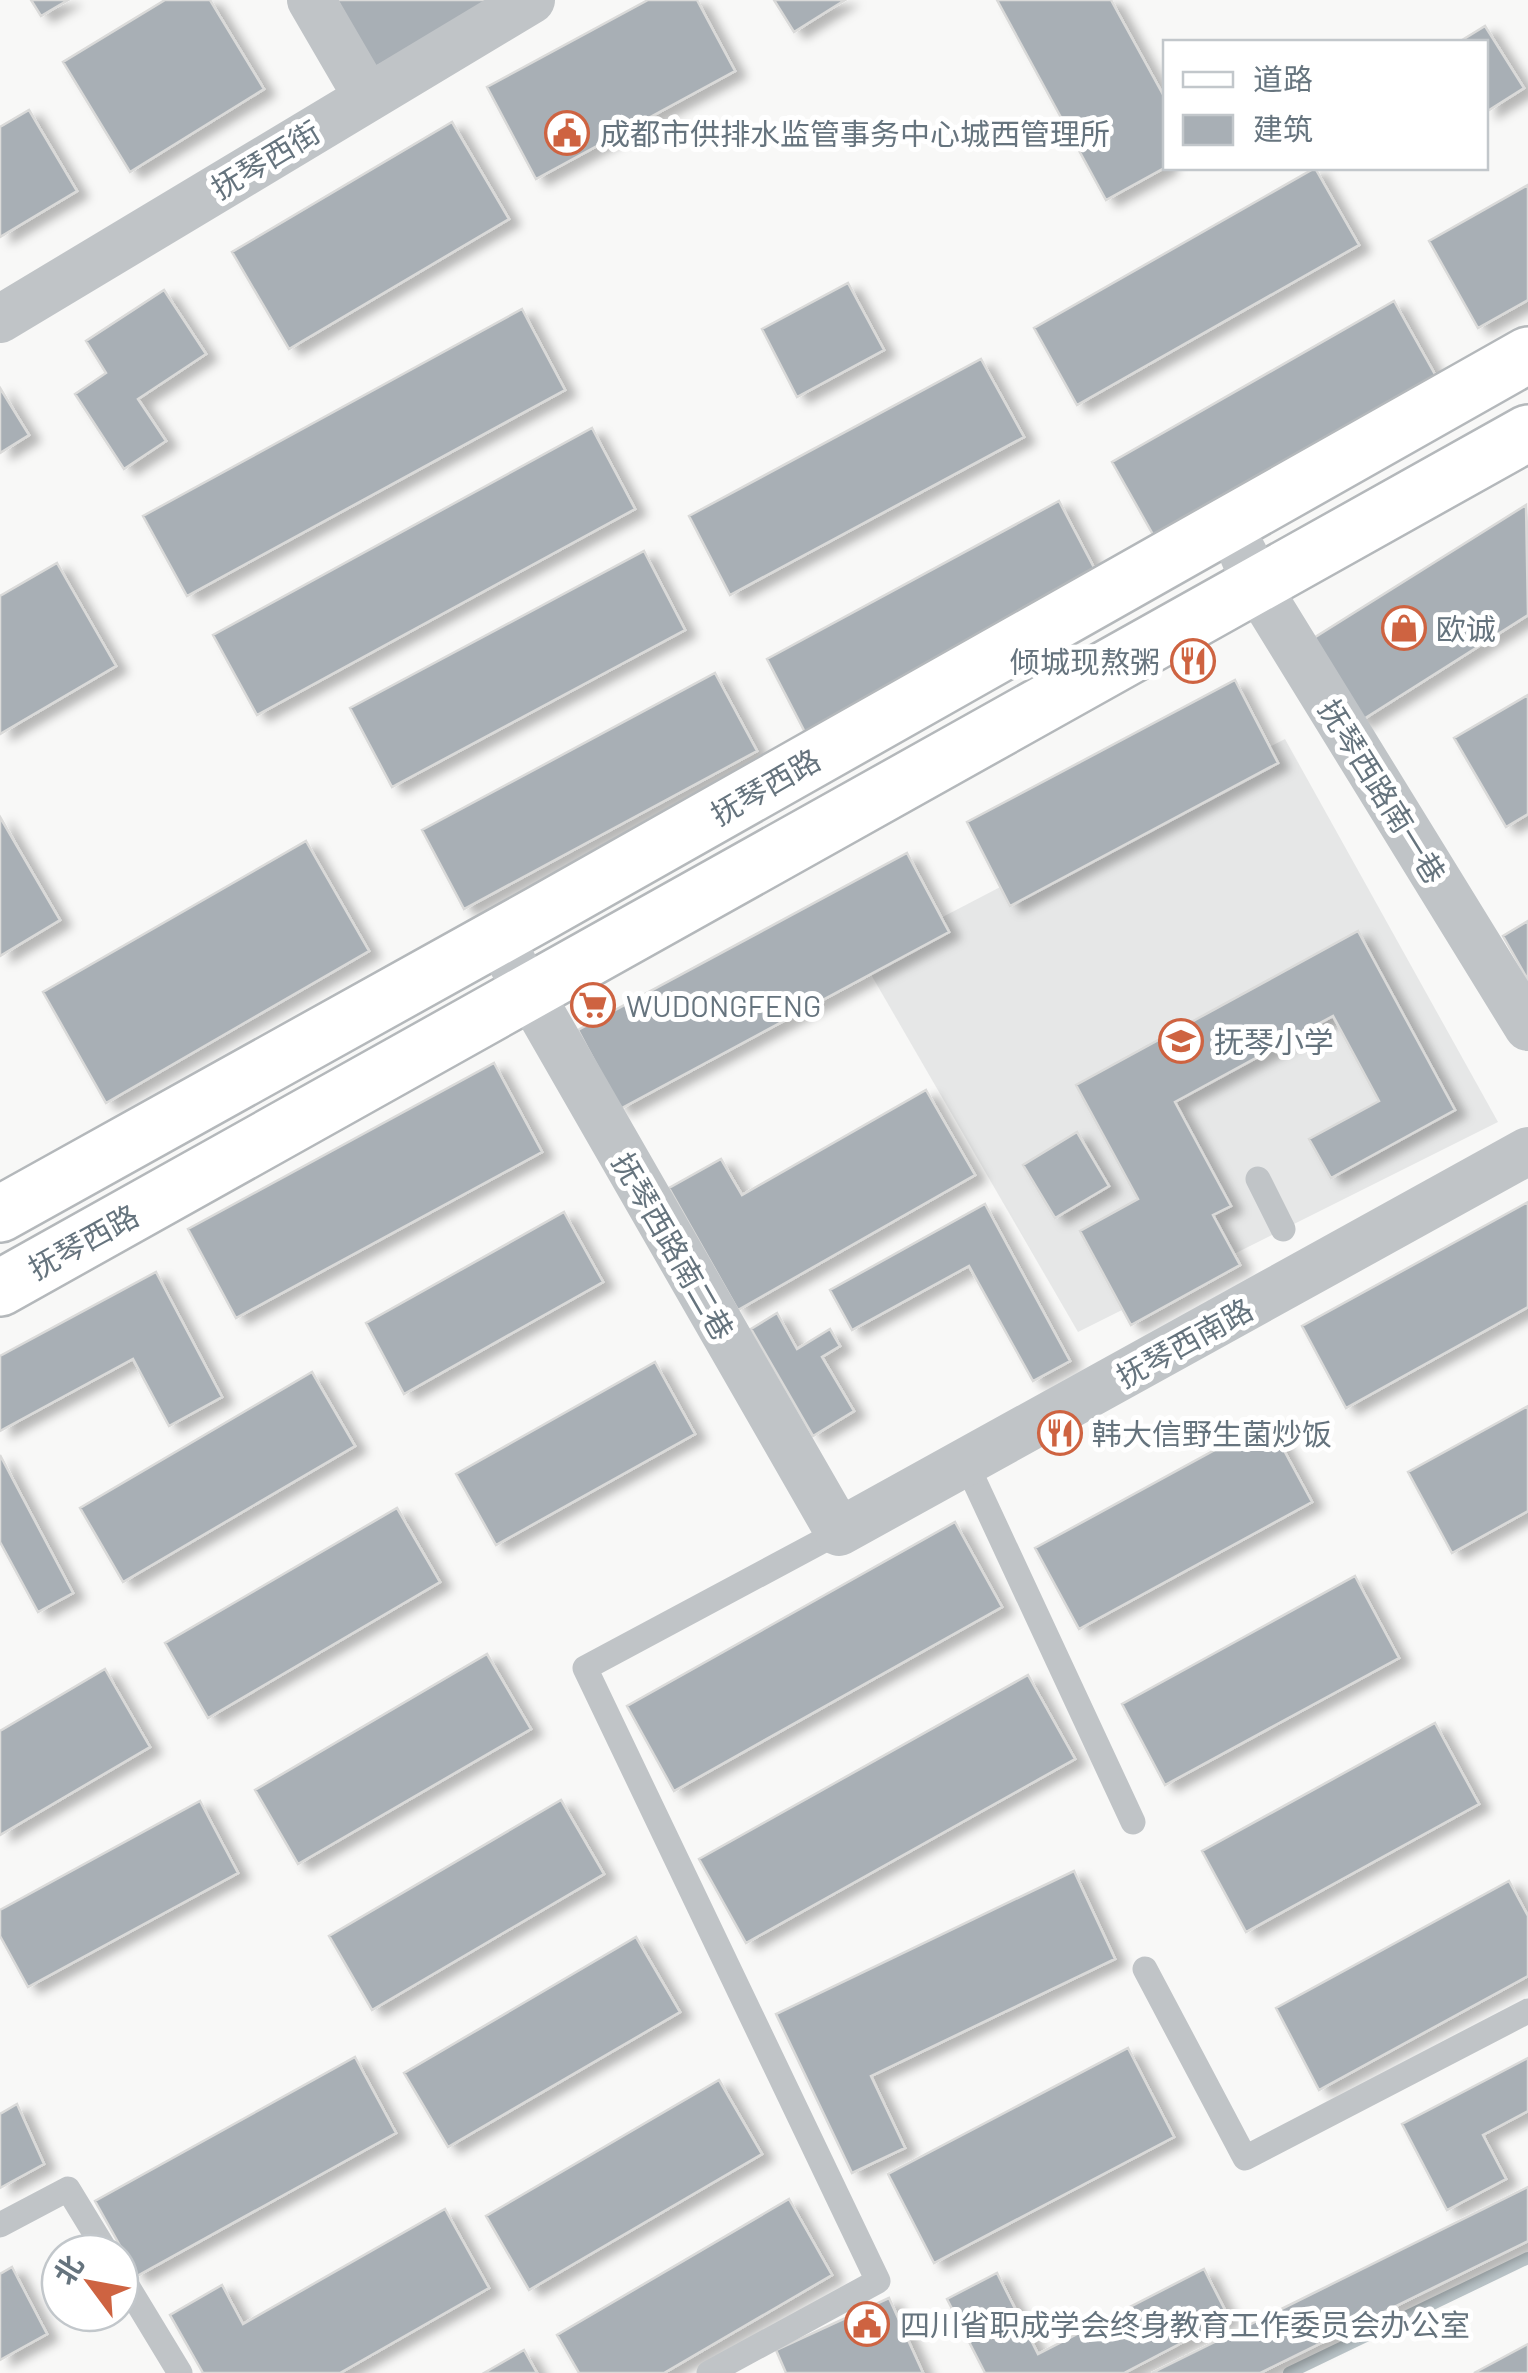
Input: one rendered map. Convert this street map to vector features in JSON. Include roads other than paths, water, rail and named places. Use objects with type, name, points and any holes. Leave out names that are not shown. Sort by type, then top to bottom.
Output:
[{"type":"main road","name":"抚琴西路","points":[[0,1214],[1528,354]]},
{"type":"main road","name":"抚琴西路","points":[[0,1288],[519,976],[1250,569],[1528,433]]},
{"type":"street","points":[[312,0],[368,98]]},
{"type":"street","name":"抚琴西街","points":[[0,319],[531,0]]},
{"type":"street","name":"抚琴西路南一巷","points":[[1250,569],[1528,1027]]},
{"type":"street","name":"抚琴西路南二巷","points":[[519,976],[839,1532]]},
{"type":"street","name":"抚琴西南路","points":[[839,1532],[1528,1152]]},
{"type":"lane","points":[[1258,1179],[1283,1230]]},
{"type":"lane","points":[[966,1463],[1133,1822]]},
{"type":"lane","points":[[710,2373],[878,2282],[585,1668],[839,1532]]},
{"type":"lane","points":[[1145,1969],[1244,2158],[1528,2011]]},
{"type":"lane","points":[[0,2225],[68,2189],[96,2233]]},
{"type":"lane","points":[[140,2307],[180,2373]]},
{"type":"waterway","points":[[1289,2373],[1528,2258]]},
{"type":"place","name":"成都市供排水监管事务中心城西管理所","points":[[567,133]]},
{"type":"place","name":"欧诚","points":[[1404,628]]},
{"type":"place","name":"倾城现熬粥","points":[[1193,661]]},
{"type":"place","name":"WUDONGFENG","points":[[593,1005]]},
{"type":"place","name":"抚琴小学","points":[[1181,1041]]},
{"type":"place","name":"韩大信野生菌炒饭","points":[[1060,1433]]},
{"type":"place","name":"四川省职成学会终身教育工作委员会办公室","points":[[867,2324]]}]
